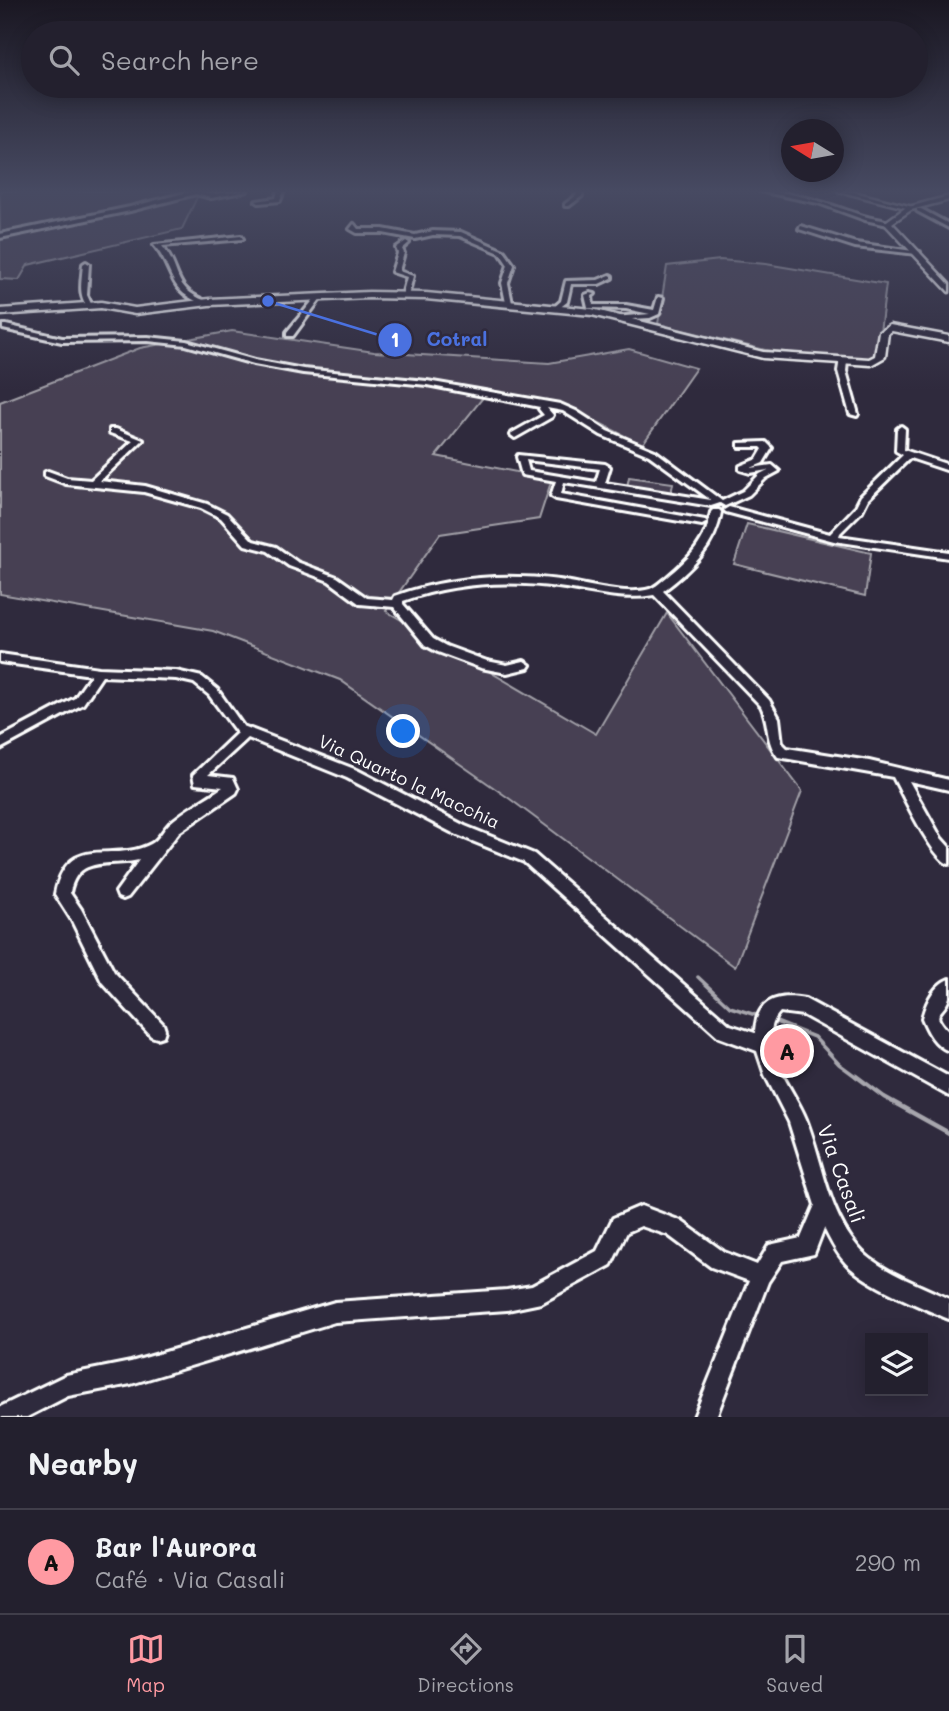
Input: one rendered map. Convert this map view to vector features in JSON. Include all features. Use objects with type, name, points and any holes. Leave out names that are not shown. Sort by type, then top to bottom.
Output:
[{"type":"main road","points":[[921,257],[949,289]]},
{"type":"main road","points":[[0,312],[89,306],[110,306],[135,311],[204,302],[405,296],[555,308],[615,318],[752,353],[843,361],[877,359],[883,335],[890,328],[949,340]]},
{"type":"street","points":[[166,257],[169,268],[190,299],[204,302]]},
{"type":"street","points":[[400,257],[395,272],[410,276],[405,296]]},
{"type":"street","points":[[507,257],[511,265],[505,283],[509,303]]},
{"type":"street","points":[[86,264],[83,287],[89,306]]},
{"type":"street","points":[[555,308],[564,302],[568,282],[599,282],[610,277]]},
{"type":"street","points":[[592,294],[588,295],[590,307],[626,307],[657,313]]},
{"type":"street","points":[[290,334],[318,298]]},
{"type":"street","points":[[657,313],[660,298]]},
{"type":"street","points":[[615,318],[650,316],[657,313]]},
{"type":"street","points":[[6,327],[62,340],[148,339],[186,343],[303,371],[427,383],[553,405],[576,413],[622,443],[649,452],[720,506]]},
{"type":"street","points":[[843,361],[842,371],[854,414]]},
{"type":"street","points":[[515,435],[549,415],[543,409],[544,405]]},
{"type":"street","points":[[901,429],[898,449],[908,455],[949,468]]},
{"type":"street","points":[[93,483],[139,440],[113,431]]},
{"type":"street","points":[[397,604],[399,599],[424,588],[490,580],[533,581],[634,593],[656,590],[701,551],[720,506],[746,493],[763,476],[774,471],[767,467],[755,471],[743,468],[760,461],[768,448],[763,444],[742,445]]},
{"type":"street","points":[[834,538],[835,532],[859,509],[864,498],[908,455]]},
{"type":"street","points":[[600,484],[606,467],[521,457],[524,473],[680,496],[834,538],[949,555]]},
{"type":"street","points":[[48,474],[66,481],[145,489],[204,506],[225,516],[249,543],[272,549],[293,564],[333,579],[364,601],[397,604],[429,642],[442,649],[485,665],[507,669],[524,665]]},
{"type":"street","points":[[561,478],[556,496],[702,522]]},
{"type":"street","points":[[677,517],[680,496]]},
{"type":"street","points":[[656,590],[686,618],[765,703],[773,718],[776,745],[783,753],[949,786]]},
{"type":"street","name":"Via Quarto la Macchia","points":[[0,658],[99,672],[176,676],[198,680],[213,692],[239,729],[352,774],[460,830],[529,858],[725,1031],[762,1035]]},
{"type":"street","points":[[0,744],[79,701],[99,672]]},
{"type":"street","points":[[123,892],[174,828],[231,789],[228,782],[200,780],[200,775],[246,732]]},
{"type":"street","points":[[898,774],[936,842],[949,858]]},
{"type":"street","points":[[157,1030],[108,977],[76,914],[62,894],[63,879],[74,866],[101,856],[131,856],[158,848]]},
{"type":"street","points":[[949,988],[934,1005],[930,1018],[935,1030],[949,1044]]},
{"type":"street","points":[[762,1035],[771,1008],[785,1002],[805,1007],[949,1087]]},
{"type":"street","name":"Via Casali","points":[[762,1035],[797,1120],[832,1227],[853,1258],[909,1291],[949,1309]]},
{"type":"street","points":[[705,1417],[761,1276],[776,1252],[807,1247],[825,1203]]},
{"type":"street","points":[[4,1417],[66,1386],[131,1373],[335,1312],[534,1296],[604,1258],[620,1225],[641,1216],[674,1228],[718,1260],[761,1276]]},
{"type":"shaded area","points":[[0,257],[62,257],[28,265],[19,280],[0,279]]},
{"type":"shaded area","points":[[720,260],[766,264],[886,284],[877,356],[867,360],[765,350],[658,324],[667,266]]},
{"type":"shaded area","points":[[232,331],[374,352],[549,363],[629,349],[696,368],[642,445],[561,403],[489,390],[436,456],[552,479],[539,519],[440,534],[386,611],[596,734],[667,613],[802,791],[735,967],[510,799],[340,680],[213,631],[0,594],[0,402],[140,348]]},
{"type":"shaded area","points":[[629,477],[673,483],[671,494],[627,487]]},
{"type":"shaded area","points":[[747,524],[871,553],[865,596],[734,564]]},
{"type":"waterway","points":[[698,977],[730,1007],[762,1017]]},
{"type":"waterway","points":[[771,1020],[814,1037],[839,1064],[858,1078]]},
{"type":"waterway","points":[[856,1076],[884,1097],[949,1133]]},
{"type":"place","name":"Cotral","points":[[268,301]]},
{"type":"place","name":"Bar l'Aurora","points":[[787,1051]]}]
